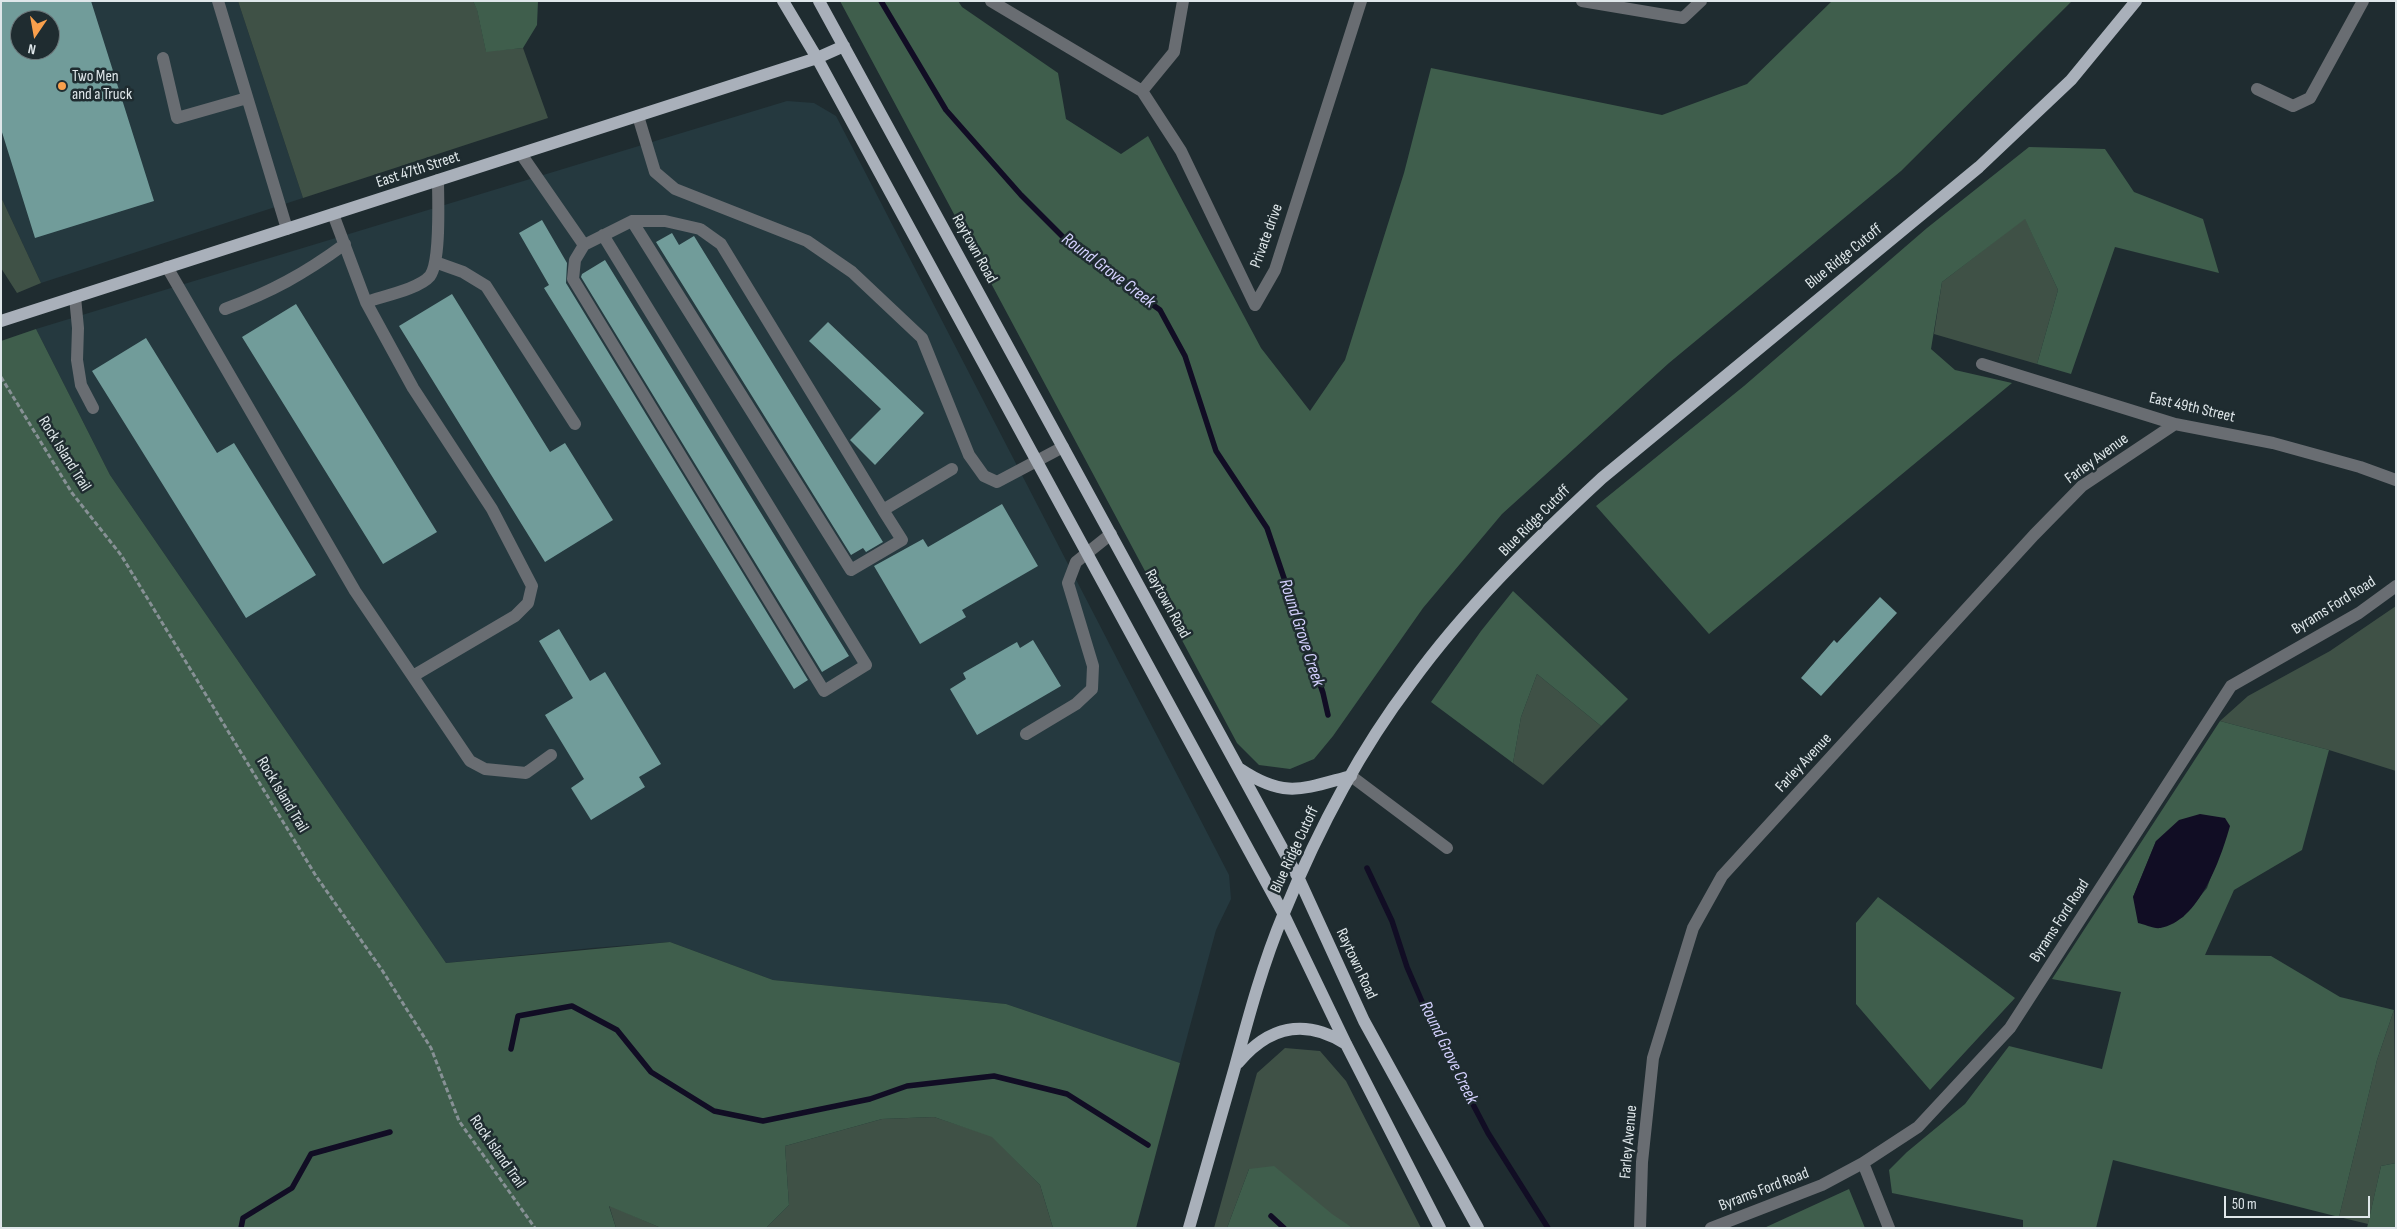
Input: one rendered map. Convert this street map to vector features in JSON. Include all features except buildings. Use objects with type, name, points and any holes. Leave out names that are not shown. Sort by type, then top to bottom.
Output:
[{"type":"main road","points":[[783,1],[817,58],[1283,913],[1346,1044],[1440,1228]]},
{"type":"main road","name":"Raytown Road","points":[[819,1],[1298,879],[1364,1021],[1478,1228]]},
{"type":"main road","name":"Blue Ridge Cutoff","points":[[1190,1228],[1254,995],[1283,913],[1324,824],[1369,743],[1411,682],[1475,605],[1546,530],[1602,478],[1979,167],[2071,80],[2136,1]]},
{"type":"main road","name":"East 47th Street","points":[[1,321],[817,58],[844,46]]},
{"type":"main road","points":[[1238,768],[1257,781],[1274,788],[1293,789],[1313,786],[1351,776]]},
{"type":"main road","points":[[1234,1067],[1250,1049],[1280,1031],[1313,1030],[1332,1035],[1346,1044]]},
{"type":"street","points":[[218,1],[287,229]]},
{"type":"street","name":"Private drive","points":[[991,1],[1142,91],[1180,151],[1255,305],[1275,270],[1361,1]]},
{"type":"street","points":[[1142,91],[1174,52],[1184,1]]},
{"type":"street","points":[[1582,1],[1683,18],[1701,1]]},
{"type":"street","points":[[2257,89],[2293,106],[2310,98],[2363,1]]},
{"type":"street","points":[[163,58],[177,118],[248,98]]},
{"type":"street","points":[[638,116],[655,172],[675,190],[807,241],[852,272],[922,338],[969,455],[984,476],[997,482],[1063,447]]},
{"type":"street","points":[[521,154],[584,245]]},
{"type":"street","points":[[366,302],[414,286],[430,276],[435,262],[439,221],[438,180]]},
{"type":"street","points":[[333,214],[366,302],[413,388],[492,509],[532,586],[528,603],[515,616],[413,676]]},
{"type":"street","points":[[603,235],[866,665],[824,691],[573,279],[575,260],[584,245],[603,235],[632,221],[665,221],[700,229],[721,244],[902,540],[851,570],[632,221]]},
{"type":"street","points":[[225,309],[262,296],[307,272],[344,244]]},
{"type":"street","points":[[435,262],[463,272],[486,286],[575,424]]},
{"type":"street","points":[[167,267],[355,591],[470,761],[485,769],[526,773],[551,755]]},
{"type":"street","points":[[75,297],[78,328],[77,360],[80,385],[93,408]]},
{"type":"street","name":"East 49th Street","points":[[1982,364],[2175,424],[2273,443],[2396,480]]},
{"type":"street","name":"Farley Avenue","points":[[1640,1228],[1642,1162],[1653,1058],[1693,928],[1722,876],[2034,535],[2082,486],[2175,424]]},
{"type":"street","points":[[883,510],[952,469]]},
{"type":"street","points":[[1026,734],[1076,704],[1092,689],[1093,666],[1068,583],[1076,562],[1110,534]]},
{"type":"street","name":"Byrams Ford Road","points":[[1712,1228],[1822,1185],[1863,1163],[1918,1127],[2010,1028],[2231,686],[2359,613],[2396,586]]},
{"type":"street","points":[[1351,776],[1446,848]]},
{"type":"street","points":[[1863,1163],[1889,1228]]},
{"type":"path","name":"Rock Island Trail","points":[[1,376],[72,493],[121,555],[316,876],[382,970],[431,1048],[459,1121],[535,1228]]},
{"type":"shaded area","points":[[1,1],[238,1],[303,198],[41,283],[1,197]]},
{"type":"shaded area","points":[[787,101],[814,103],[836,116],[1229,875],[1231,899],[1216,930],[1180,1063],[1006,1004],[773,980],[670,942],[446,963],[110,475],[36,329]]},
{"type":"shaded area","points":[[2200,814],[2225,818],[2230,826],[2221,855],[2206,887],[2197,902],[2174,923],[2158,928],[2138,923],[2133,897],[2156,841],[2179,820]]},
{"type":"green space","points":[[238,1],[473,1],[477,9],[486,51],[523,48],[548,118],[303,198]]},
{"type":"green space","points":[[473,1],[538,1],[537,25],[523,48],[486,52],[477,10]]},
{"type":"green space","points":[[840,1],[958,1],[962,7],[1058,73],[1066,119],[1121,154],[1148,136],[1261,348],[1310,411],[1345,360],[1404,173],[1431,68],[1662,115],[1747,84],[1832,1],[2072,1],[1901,171],[1669,363],[1502,514],[1423,608],[1333,736],[1314,759],[1290,769],[1259,765],[1237,743]]},
{"type":"green space","points":[[2029,147],[2105,149],[2134,192],[2203,219],[2219,273],[2115,247],[2071,374],[2037,364],[2058,290],[2025,219],[1942,282],[1931,349],[1955,370],[2012,383],[1709,634],[1596,506],[1744,386],[1927,228]]},
{"type":"green space","points":[[1,197],[41,283],[17,293],[1,268]]},
{"type":"green space","points":[[2025,218],[2058,290],[2037,364],[1934,334],[1942,282]]},
{"type":"green space","points":[[36,329],[110,475],[446,963],[670,942],[773,980],[1006,1004],[1180,1063],[1136,1228],[1053,1228],[1040,1185],[992,1137],[934,1117],[882,1119],[785,1146],[789,1205],[766,1228],[661,1228],[609,1206],[616,1228],[1,1228],[1,341]]},
{"type":"green space","points":[[1513,591],[1628,699],[1601,726],[1537,674],[1521,717],[1513,763],[1431,702],[1481,631]]},
{"type":"green space","points":[[2396,606],[2396,771],[2329,750],[2220,721],[2248,696],[2330,651]]},
{"type":"green space","points":[[1537,674],[1601,726],[1543,785],[1513,763],[1521,717]]},
{"type":"green space","points":[[2220,721],[2329,750],[2302,850],[2234,890],[2205,955],[2271,956],[2340,997],[2394,1010],[2377,1060],[2339,1217],[2113,1160],[2096,1228],[2023,1228],[2023,1220],[1892,1193],[1889,1170],[1907,1152],[1965,1104],[2009,1046],[2102,1069],[2121,992],[2052,979]],"holes":[[[2229,826],[2207,888],[2183,917],[2160,928],[2133,897],[2156,841]]]},
{"type":"green space","points":[[1878,897],[2015,998],[1930,1090],[1856,1004],[1856,923]]},
{"type":"green space","points":[[2394,1010],[2396,1163],[2381,1166],[2368,1224],[2339,1217],[2377,1060]]},
{"type":"green space","points":[[1285,1048],[1320,1051],[1346,1081],[1421,1228],[1353,1228],[1249,1169],[1227,1228],[1214,1228],[1257,1073]]},
{"type":"green space","points":[[934,1117],[992,1136],[1040,1185],[1053,1228],[766,1228],[789,1205],[785,1146],[882,1119]]},
{"type":"green space","points":[[2396,1163],[2396,1228],[2367,1228],[2381,1166]]},
{"type":"green space","points":[[1274,1166],[1332,1214],[1353,1228],[1227,1228],[1249,1169]]},
{"type":"green space","points":[[1849,1189],[1865,1228],[1764,1228]]},
{"type":"green space","points":[[609,1205],[661,1228],[616,1228]]},
{"type":"waterway","name":"Round Grove Creek","points":[[881,1],[946,110],[1021,195],[1072,246],[1160,310],[1185,356],[1216,451],[1267,528],[1323,693],[1328,715]]},
{"type":"waterway","name":"Round Grove Creek","points":[[1367,868],[1392,921],[1407,967],[1436,1034],[1488,1133],[1548,1228]]},
{"type":"waterway","points":[[511,1049],[518,1016],[572,1006],[617,1030],[651,1072],[714,1111],[763,1121],[870,1099],[907,1086],[994,1076],[1067,1094],[1148,1145]]},
{"type":"waterway","points":[[241,1228],[243,1218],[292,1188],[311,1154],[390,1132]]},
{"type":"waterway","points":[[1271,1216],[1284,1228]]},
{"type":"place","name":"Two Men and a Truck","points":[[62,86]]}]
